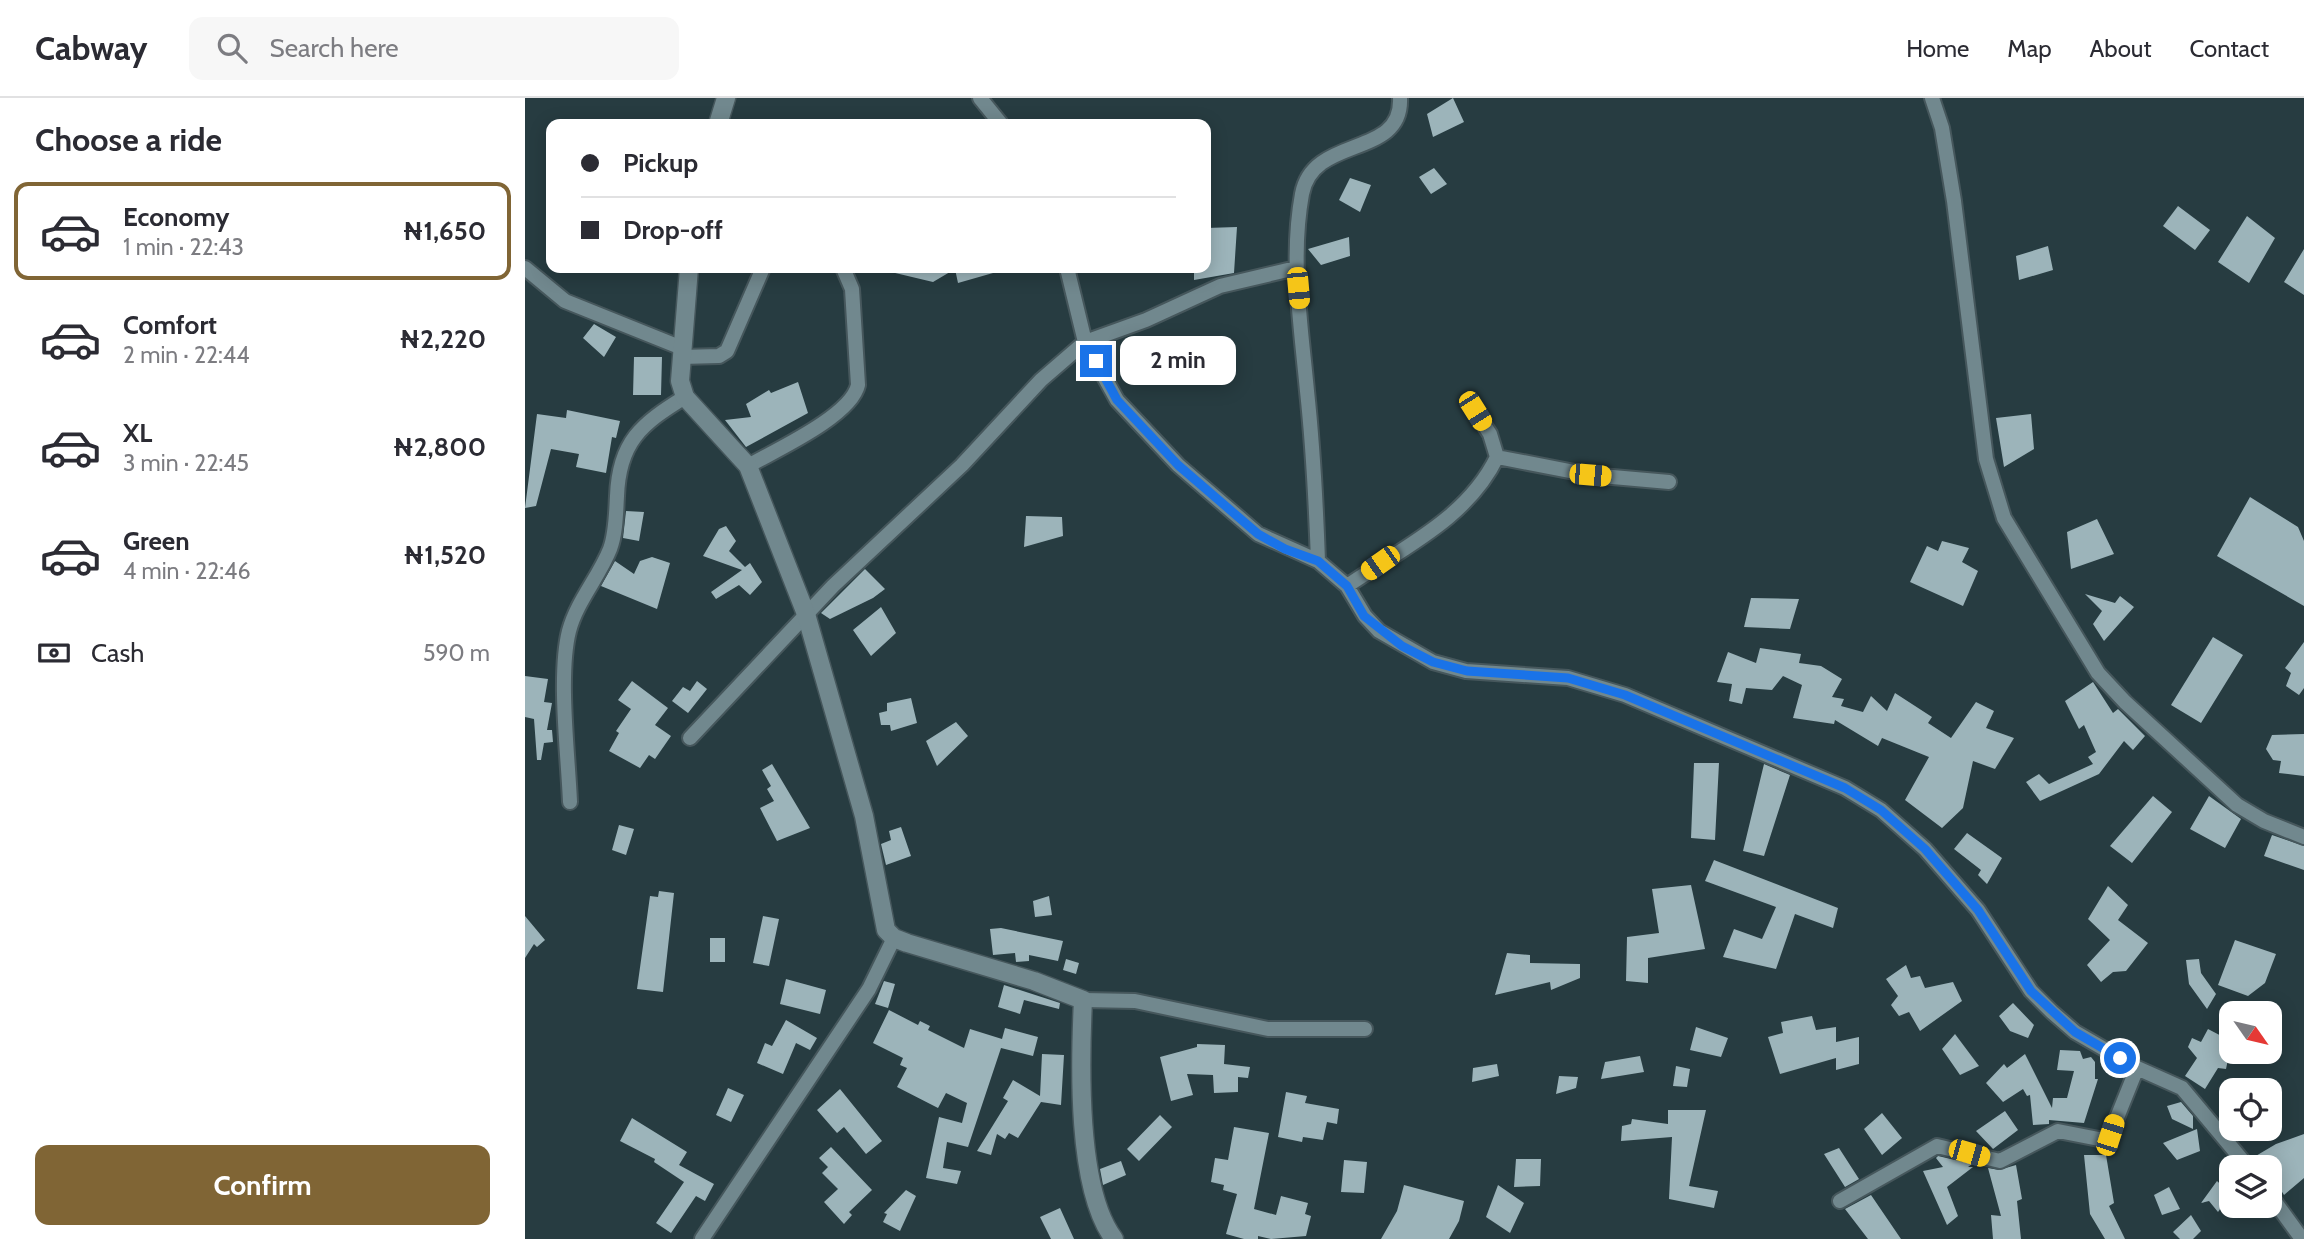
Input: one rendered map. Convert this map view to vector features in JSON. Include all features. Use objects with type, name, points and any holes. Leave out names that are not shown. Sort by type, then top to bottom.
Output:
[{"type":"street","points":[[720,119],[726,98]]},
{"type":"street","points":[[981,98],[998,119]]},
{"type":"street","points":[[1318,561],[1312,446],[1296,268],[1299,216],[1307,178],[1318,164],[1335,153],[1379,138],[1395,124],[1400,98]]},
{"type":"street","points":[[1933,98],[1943,128],[1954,201],[1986,458],[2004,518],[2098,673],[2125,702],[2237,805],[2264,821],[2304,837]]},
{"type":"street","points":[[525,268],[565,301],[682,353],[719,356],[727,351],[761,273]]},
{"type":"street","points":[[690,738],[806,614],[962,465],[1041,380],[1085,342],[1146,320],[1220,286],[1296,268]]},
{"type":"street","points":[[689,273],[680,382],[685,397],[748,466],[806,614],[864,817],[886,930],[894,938],[1034,981],[1083,1000],[1135,1001],[1268,1029],[1366,1029]]},
{"type":"street","points":[[748,466],[816,426],[856,395],[858,385],[852,289],[845,273]]},
{"type":"street","points":[[1068,273],[1085,342],[1117,400],[1178,465],[1258,534],[1285,549],[1318,561],[1347,586],[1364,616],[1380,631],[1433,662],[1467,671],[1568,678],[1625,695],[1845,788],[1881,810],[1925,849],[1978,910],[2031,991],[2045,1005],[2075,1032],[2137,1068],[2182,1088],[2238,1155]]},
{"type":"street","points":[[570,802],[566,716],[570,629],[610,548],[617,479],[624,453],[633,436],[650,418],[685,397]]},
{"type":"street","points":[[1347,586],[1455,515],[1485,483],[1497,457],[1490,434],[1475,411]]},
{"type":"street","points":[[1497,457],[1590,475],[1669,482]]},
{"type":"street","points":[[702,1239],[869,989],[894,938]]},
{"type":"street","points":[[1083,1000],[1084,1135],[1096,1204],[1105,1227],[1114,1239]]},
{"type":"street","points":[[1840,1202],[1937,1146],[2000,1161],[2059,1131],[2104,1140],[2110,1135],[2137,1068]]},
{"type":"street","points":[[2282,1212],[2302,1239]]},
{"type":"building","points":[[1453,98],[1464,122],[1433,137],[1427,114]]},
{"type":"building","points":[[1434,168],[1447,184],[1431,194],[1419,177]]},
{"type":"building","points":[[1350,178],[1371,185],[1360,212],[1339,200]]},
{"type":"building","points":[[2178,206],[2210,230],[2195,250],[2163,226]]},
{"type":"building","points":[[2247,216],[2275,238],[2249,283],[2218,262]]},
{"type":"building","points":[[1237,227],[1234,273],[1194,280],[1194,273],[1211,273],[1211,228]]},
{"type":"building","points":[[1349,237],[1350,256],[1321,265],[1308,249]]},
{"type":"building","points":[[2048,246],[2053,270],[2019,280],[2016,256]]},
{"type":"building","points":[[2304,249],[2304,295],[2284,282]]},
{"type":"building","points":[[895,273],[948,273],[933,282]]},
{"type":"building","points":[[956,273],[993,273],[958,283]]},
{"type":"building","points":[[594,324],[616,337],[604,357],[583,338]]},
{"type":"building","points":[[634,357],[662,357],[661,395],[633,395]]},
{"type":"building","points":[[798,382],[808,413],[746,447],[725,420],[751,417],[746,404],[769,390],[771,393]]},
{"type":"building","points":[[567,410],[620,421],[616,438],[612,437],[606,473],[576,467],[579,454],[551,449],[536,506],[525,508],[537,414],[566,418]]},
{"type":"building","points":[[2031,414],[2034,449],[2004,467],[1996,418]]},
{"type":"building","points":[[2250,497],[2298,527],[2304,541],[2304,606],[2217,556]]},
{"type":"building","points":[[626,511],[644,512],[639,541],[623,538]]},
{"type":"building","points":[[1026,516],[1062,517],[1063,536],[1024,547]]},
{"type":"building","points":[[2097,519],[2114,554],[2071,569],[2067,532]]},
{"type":"building","points":[[726,526],[736,541],[729,551],[745,567],[750,563],[762,582],[750,595],[739,585],[716,599],[711,592],[742,570],[703,556],[719,529]]},
{"type":"building","points":[[1942,541],[1969,548],[1962,562],[1978,571],[1963,606],[1910,582],[1927,546],[1938,551]]},
{"type":"building","points":[[652,557],[670,563],[657,609],[601,586],[615,561],[634,574],[640,561]]},
{"type":"building","points":[[865,569],[885,589],[873,598],[830,619],[821,613]]},
{"type":"building","points":[[2085,594],[2115,603],[2120,596],[2134,607],[2104,641],[2093,624],[2102,611]]},
{"type":"building","points":[[1751,598],[1799,599],[1790,629],[1744,627]]},
{"type":"building","points":[[881,607],[896,633],[871,656],[853,630]]},
{"type":"building","points":[[2213,637],[2243,655],[2201,723],[2171,705]]},
{"type":"building","points":[[2304,642],[2304,688],[2299,695],[2286,686],[2291,673],[2285,668]]},
{"type":"building","points":[[1760,648],[1801,654],[1799,663],[1821,666],[1842,679],[1832,697],[1844,699],[1841,706],[1863,712],[1871,696],[1887,711],[1895,693],[1932,717],[1928,723],[1951,738],[1976,702],[1994,711],[1986,728],[2014,738],[1995,769],[1973,761],[1963,808],[1942,828],[1905,800],[1929,757],[1882,738],[1878,746],[1835,720],[1834,724],[1793,718],[1802,685],[1783,676],[1772,690],[1746,688],[1742,704],[1729,701],[1732,684],[1717,682],[1728,652],[1756,663]]},
{"type":"building","points":[[525,676],[548,679],[544,702],[552,703],[547,730],[552,730],[553,742],[544,743],[541,760],[537,760],[534,719],[525,717]]},
{"type":"building","points":[[632,681],[668,708],[655,725],[671,736],[655,759],[649,755],[640,768],[609,751],[619,733],[616,731],[631,709],[618,700]]},
{"type":"building","points":[[697,681],[707,689],[688,713],[672,701],[683,687],[690,691]]},
{"type":"building","points":[[2093,682],[2113,713],[2118,709],[2145,736],[2133,750],[2124,741],[2099,774],[2040,801],[2026,782],[2039,774],[2049,784],[2093,764],[2088,757],[2096,752],[2084,725],[2079,729],[2065,701]]},
{"type":"building","points":[[911,698],[917,723],[891,731],[890,725],[881,725],[879,713],[887,711],[887,703]]},
{"type":"building","points":[[956,722],[968,736],[937,766],[926,741]]},
{"type":"building","points":[[2304,734],[2304,776],[2279,773],[2281,761],[2273,760],[2266,749],[2272,735]]},
{"type":"building","points":[[1694,763],[1719,763],[1715,840],[1691,838]]},
{"type":"building","points":[[772,764],[810,828],[777,841],[760,808],[774,801],[767,789],[771,786],[762,770]]},
{"type":"building","points":[[1764,764],[1790,775],[1764,856],[1743,851]]},
{"type":"building","points":[[2153,796],[2172,812],[2132,863],[2110,846]]},
{"type":"building","points":[[2209,796],[2241,819],[2225,848],[2190,829]]},
{"type":"building","points":[[619,825],[634,829],[626,855],[612,850]]},
{"type":"building","points":[[901,827],[911,856],[886,865],[881,844],[891,840],[889,831]]},
{"type":"building","points":[[1967,833],[2002,858],[1987,884],[1978,875],[1981,870],[1954,849]]},
{"type":"building","points":[[2272,835],[2304,846],[2304,870],[2264,856]]},
{"type":"building","points":[[1714,860],[1838,908],[1833,928],[1795,914],[1776,969],[1723,957],[1734,929],[1762,939],[1776,907],[1705,881]]},
{"type":"building","points":[[1691,885],[1705,949],[1648,958],[1648,983],[1626,981],[1627,937],[1659,933],[1652,889]]},
{"type":"building","points":[[2108,886],[2128,905],[2118,920],[2148,943],[2126,971],[2113,972],[2101,982],[2087,965],[2110,940],[2088,919]]},
{"type":"building","points":[[659,891],[674,893],[663,992],[637,989],[650,896],[658,897]]},
{"type":"building","points":[[1049,896],[1052,915],[1035,917],[1033,901]]},
{"type":"building","points":[[525,916],[545,940],[537,947],[534,944],[525,958]]},
{"type":"building","points":[[763,916],[779,919],[769,966],[753,963]]},
{"type":"building","points":[[1001,928],[1063,941],[1058,961],[1029,955],[1029,961],[1016,962],[1015,953],[993,955],[990,929]]},
{"type":"building","points":[[710,938],[725,938],[725,962],[710,962]]},
{"type":"building","points":[[2235,940],[2276,954],[2265,983],[2248,996],[2218,985]]},
{"type":"building","points":[[1507,953],[1530,955],[1530,963],[1580,964],[1580,978],[1551,990],[1550,982],[1495,995]]},
{"type":"building","points":[[1066,959],[1079,963],[1076,974],[1063,970]]},
{"type":"building","points":[[2199,959],[2201,973],[2216,994],[2207,1009],[2189,984],[2186,960]]},
{"type":"building","points":[[1906,965],[1911,978],[1920,976],[1925,988],[1953,982],[1962,1001],[1920,1031],[1909,1012],[1899,1016],[1891,1005],[1898,996],[1886,979]]},
{"type":"building","points":[[786,979],[826,990],[820,1014],[780,1004]]},
{"type":"building","points":[[884,981],[895,984],[888,1008],[875,1004]]},
{"type":"building","points":[[1004,985],[1060,1003],[1059,1009],[1024,1000],[1020,1014],[998,1007]]},
{"type":"building","points":[[2013,1003],[2034,1025],[2028,1038],[2010,1031],[1999,1016]]},
{"type":"building","points":[[889,1010],[918,1025],[920,1021],[930,1026],[928,1030],[964,1048],[970,1029],[1002,1039],[1005,1028],[1038,1037],[1033,1056],[1001,1048],[968,1147],[947,1142],[943,1168],[961,1171],[957,1184],[926,1178],[939,1117],[962,1123],[967,1103],[946,1093],[938,1108],[897,1087],[907,1068],[900,1065],[903,1058],[873,1043]]},
{"type":"building","points":[[1812,1016],[1816,1030],[1836,1027],[1836,1042],[1859,1037],[1859,1064],[1836,1070],[1836,1058],[1780,1074],[1768,1037],[1783,1033],[1781,1022]]},
{"type":"building","points":[[786,1020],[817,1038],[810,1050],[796,1043],[783,1074],[757,1063],[765,1043],[772,1046]]},
{"type":"building","points":[[1696,1027],[1728,1038],[1721,1057],[1690,1050]]},
{"type":"building","points":[[2208,1029],[2219,1035],[2219,1064],[2227,1064],[2226,1069],[2218,1068],[2205,1089],[2185,1076],[2197,1058],[2188,1047],[2192,1038],[2201,1042]]},
{"type":"building","points":[[1955,1034],[1979,1066],[1960,1075],[1942,1049]]},
{"type":"building","points":[[1197,1044],[1225,1045],[1224,1064],[1250,1067],[1248,1078],[1238,1077],[1238,1092],[1214,1093],[1213,1075],[1187,1074],[1193,1095],[1171,1101],[1160,1057],[1197,1047]]},
{"type":"building","points":[[2060,1050],[2080,1051],[2083,1059],[2091,1057],[2095,1062],[2095,1079],[2098,1079],[2084,1123],[2049,1120],[2049,1124],[2033,1125],[2030,1095],[2027,1096],[2023,1089],[2003,1102],[1986,1083],[2004,1064],[2007,1068],[2025,1054],[2052,1108],[2053,1098],[2067,1098],[2074,1071],[2057,1070]]},
{"type":"building","points":[[1042,1054],[1064,1055],[1061,1105],[1041,1102],[1018,1138],[1009,1133],[1005,1139],[997,1134],[991,1155],[977,1151],[1008,1101],[1003,1098],[1013,1080],[1040,1096]]},
{"type":"building","points":[[1640,1056],[1644,1072],[1601,1079],[1605,1062]]},
{"type":"building","points":[[1497,1064],[1499,1076],[1472,1082],[1473,1068]]},
{"type":"building","points":[[1676,1066],[1690,1069],[1687,1087],[1673,1086]]},
{"type":"building","points":[[1559,1076],[1578,1077],[1576,1088],[1556,1094]]},
{"type":"building","points":[[728,1088],[744,1095],[731,1122],[716,1115]]},
{"type":"building","points":[[840,1089],[882,1141],[866,1154],[844,1127],[837,1133],[817,1110]]},
{"type":"building","points":[[1286,1092],[1307,1096],[1305,1103],[1339,1109],[1337,1124],[1327,1122],[1323,1140],[1303,1137],[1302,1142],[1278,1137]]},
{"type":"building","points":[[2181,1102],[2193,1116],[2193,1129],[2172,1119],[2167,1106]]},
{"type":"building","points":[[1668,1110],[1706,1110],[1689,1186],[1718,1191],[1714,1208],[1669,1199],[1672,1137],[1621,1141],[1622,1126],[1631,1124],[1632,1119],[1668,1124]]},
{"type":"building","points":[[2005,1111],[2018,1130],[1993,1149],[1976,1131]]},
{"type":"building","points":[[1882,1113],[1902,1138],[1882,1155],[1864,1129]]},
{"type":"building","points":[[1160,1115],[1172,1127],[1139,1161],[1127,1149]]},
{"type":"building","points":[[632,1118],[687,1152],[679,1165],[714,1184],[705,1201],[696,1196],[671,1233],[656,1223],[684,1182],[654,1162],[655,1159],[620,1141]]},
{"type":"building","points":[[1234,1127],[1269,1133],[1254,1209],[1276,1215],[1281,1196],[1308,1203],[1305,1214],[1311,1216],[1306,1236],[1271,1239],[1258,1236],[1258,1239],[1244,1239],[1226,1234],[1237,1194],[1223,1190],[1224,1185],[1211,1182],[1215,1158],[1228,1160]]},
{"type":"building","points":[[2197,1129],[2200,1151],[2177,1160],[2163,1143]]},
{"type":"building","points":[[2304,1134],[2304,1178],[2284,1195],[2282,1155],[2257,1155],[2276,1144]]},
{"type":"building","points":[[831,1147],[872,1190],[849,1212],[852,1215],[844,1224],[824,1202],[838,1189],[822,1173],[828,1167],[819,1158]]},
{"type":"building","points":[[1839,1148],[1859,1179],[1845,1187],[1824,1154]]},
{"type":"building","points":[[2084,1155],[2106,1155],[2114,1203],[2109,1206],[2125,1239],[2105,1239],[2090,1214]]},
{"type":"building","points":[[1938,1156],[1972,1164],[1968,1167],[1973,1167],[1947,1187],[1958,1216],[1947,1225],[1923,1171],[1943,1167],[1936,1158]]},
{"type":"building","points":[[1516,1159],[1541,1159],[1540,1186],[1514,1187]]},
{"type":"building","points":[[1344,1160],[1367,1162],[1364,1193],[1341,1192]]},
{"type":"building","points":[[1121,1161],[1126,1175],[1103,1185],[1100,1169]]},
{"type":"building","points":[[2016,1165],[2022,1199],[2017,1201],[2021,1239],[1993,1239],[1991,1215],[2001,1216],[1988,1168],[1999,1170]]},
{"type":"building","points":[[2217,1181],[2218,1212],[2209,1201],[2201,1203]]},
{"type":"building","points":[[1404,1185],[1464,1201],[1459,1221],[1449,1239],[1381,1239],[1397,1211]]},
{"type":"building","points":[[1498,1185],[1524,1203],[1510,1233],[1486,1217]]},
{"type":"building","points":[[2169,1187],[2180,1209],[2162,1215],[2154,1195]]},
{"type":"building","points":[[906,1190],[916,1196],[900,1231],[883,1222],[887,1214],[884,1213]]},
{"type":"building","points":[[1871,1195],[1901,1239],[1868,1239],[1845,1209]]},
{"type":"building","points":[[1060,1208],[1074,1239],[1051,1239],[1040,1217]]},
{"type":"building","points":[[2191,1215],[2201,1231],[2193,1239],[2180,1239],[2173,1232]]},
{"type":"route","points":[[1096,361],[1117,400],[1178,465],[1258,534],[1285,549],[1318,561],[1347,586],[1364,616],[1402,646],[1433,662],[1467,671],[1568,678],[1625,695],[1766,757],[1845,788],[1881,810],[1925,849],[1978,910],[2031,991],[2075,1032],[2120,1058]]}]
